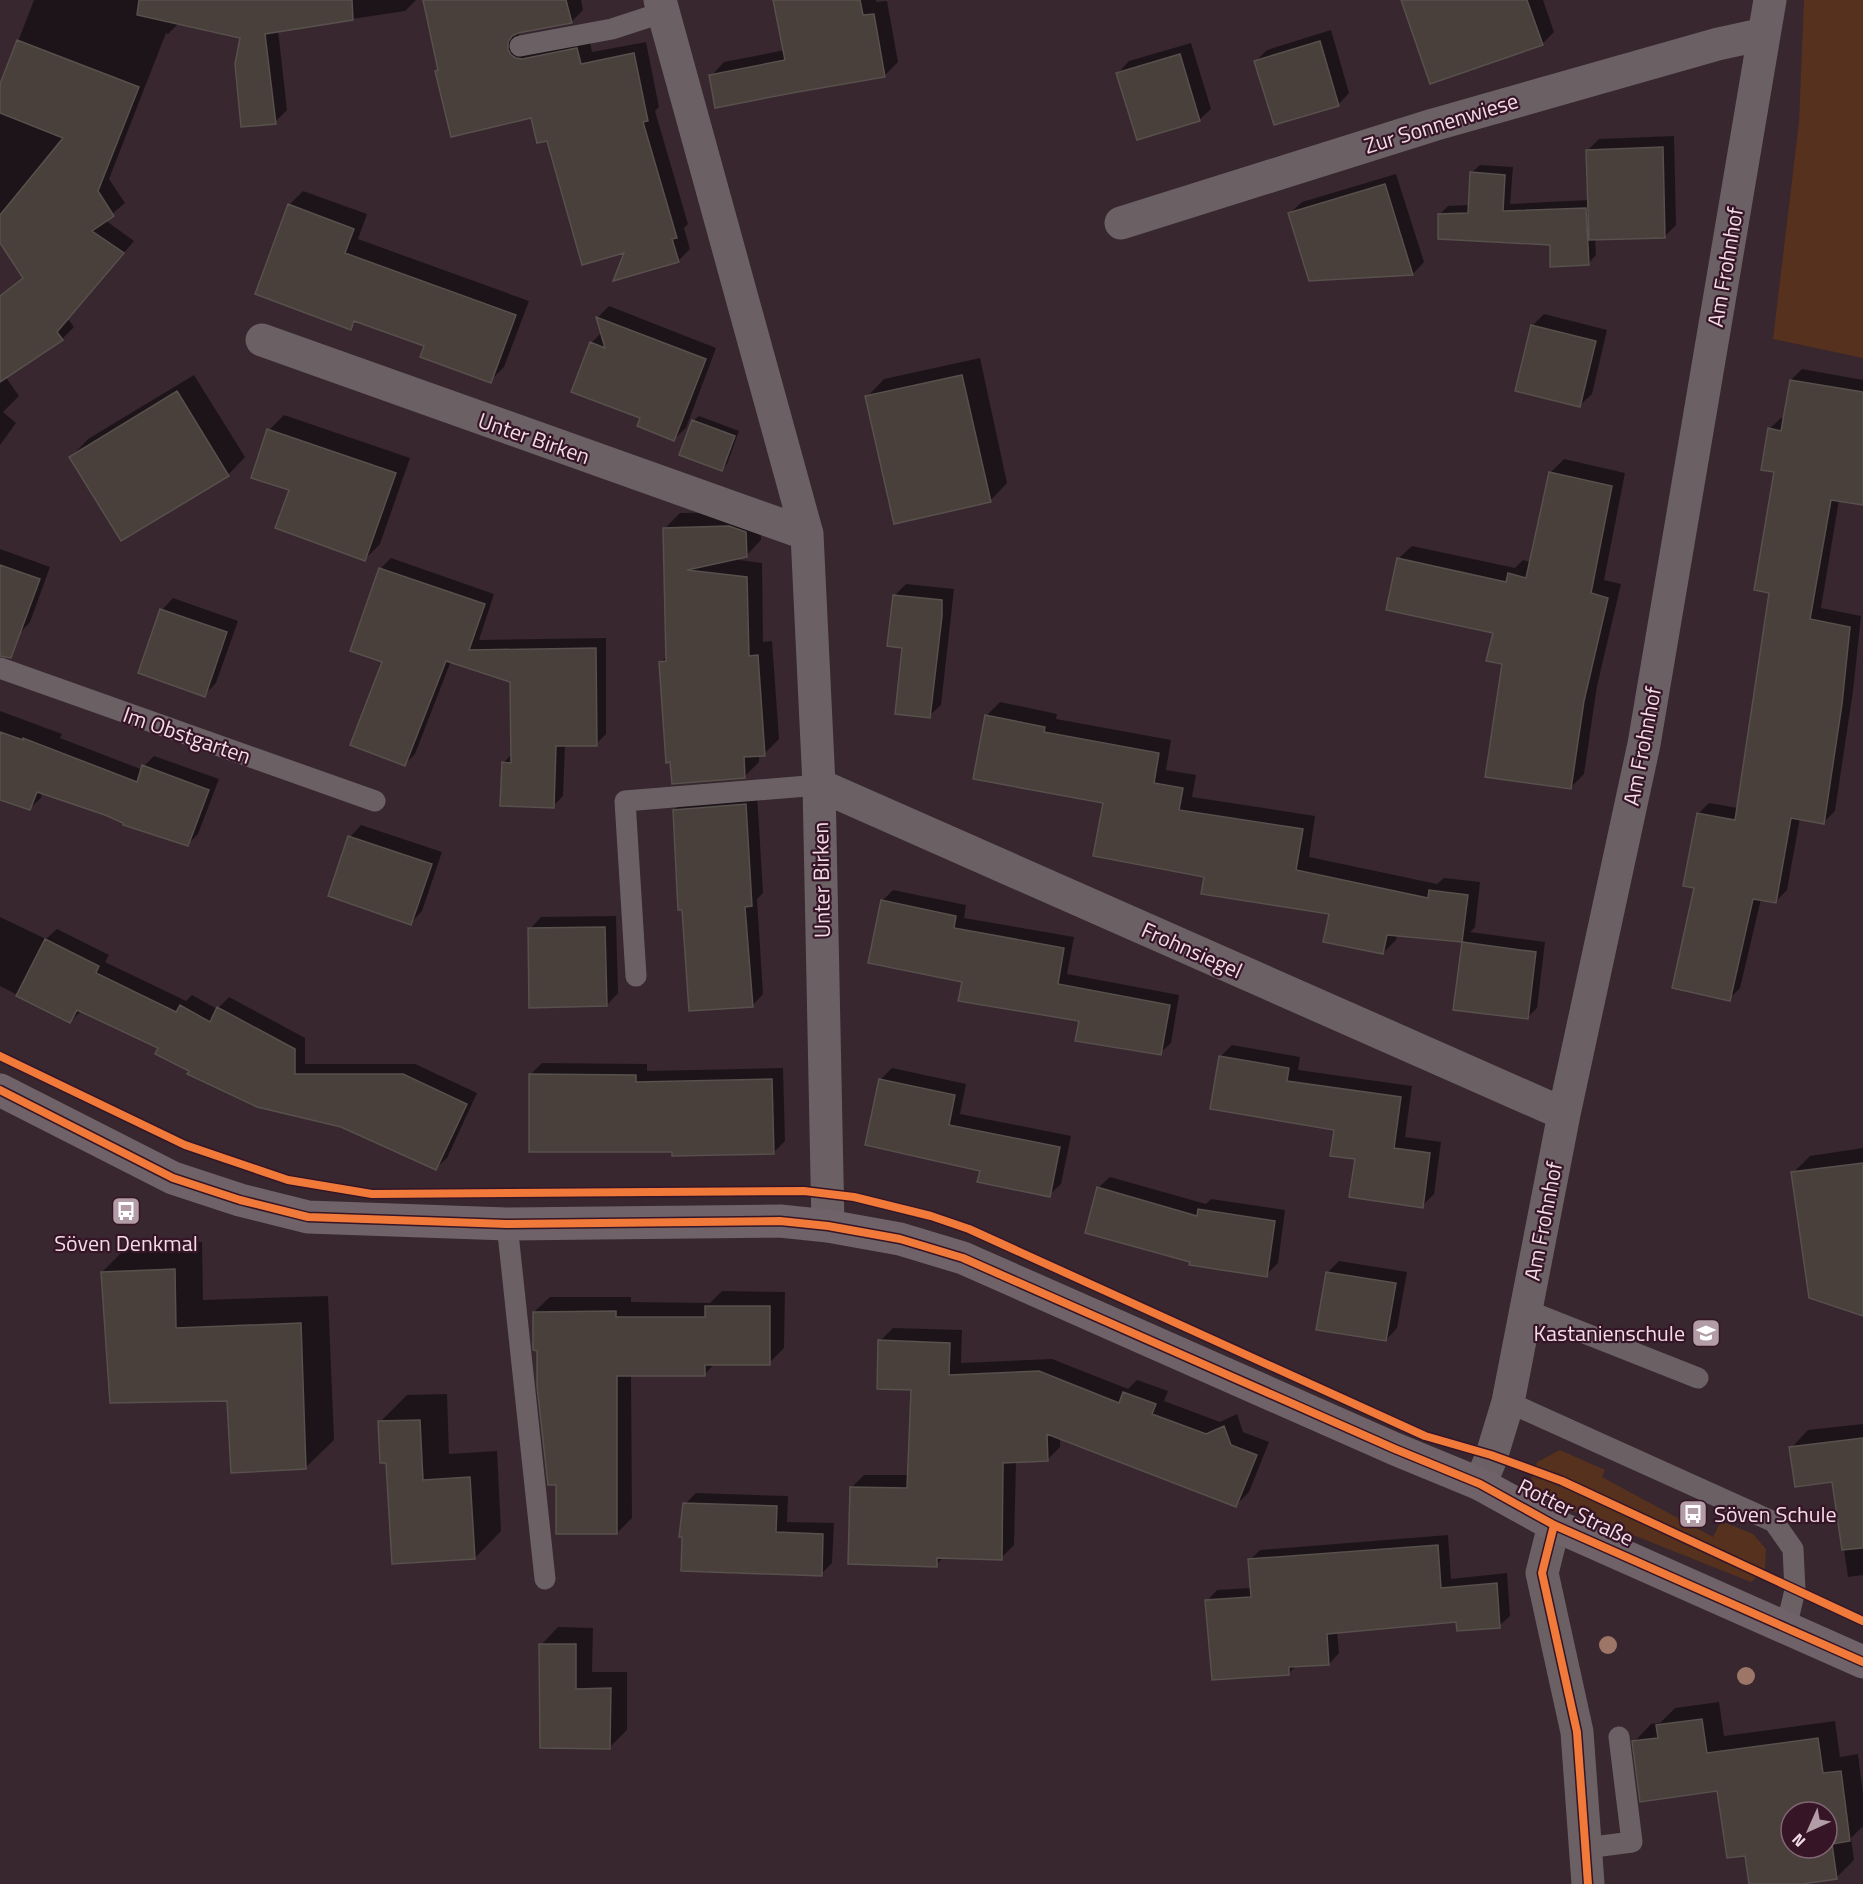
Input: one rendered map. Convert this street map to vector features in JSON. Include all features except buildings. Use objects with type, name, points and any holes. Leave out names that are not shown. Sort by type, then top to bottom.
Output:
[{"type":"street","name":"Am Frohnhof","points":[[1480,1484],[1491,1458],[1508,1402],[1564,1114],[1644,744],[1770,0]]},
{"type":"street","name":"Unter Birken","points":[[662,6],[807,534],[819,785],[828,1226]]},
{"type":"street","name":"Zur Sonnenwiese","points":[[1121,223],[1432,125],[1718,44],[1764,34]]},
{"type":"street","name":"Unter Birken","points":[[262,340],[807,534]]},
{"type":"street","name":"Frohnsiegel","points":[[819,785],[1564,1114]]},
{"type":"street","name":"Rotter Straße","points":[[0,1090],[173,1178],[240,1200],[308,1217],[507,1224],[780,1221],[828,1226],[900,1239],[963,1258],[1395,1449],[1480,1484],[1554,1525],[1863,1662]]},
{"type":"street","points":[[1554,1525],[1542,1573],[1577,1732],[1588,1884]]},
{"type":"lane","points":[[520,46],[612,29],[662,6]]},
{"type":"lane","name":"Im Obstgarten","points":[[0,668],[375,801]]},
{"type":"lane","points":[[636,976],[625,801],[819,785]]},
{"type":"lane","points":[[507,1224],[545,1579]]},
{"type":"lane","points":[[1526,1310],[1698,1378]]},
{"type":"lane","points":[[1508,1402],[1774,1522],[1793,1549],[1795,1590],[1786,1628]]},
{"type":"lane","points":[[1586,1848],[1632,1842],[1619,1737]]},
{"type":"shaded area","points":[[1804,0],[1863,0],[1863,358],[1773,339],[1799,122]]},
{"type":"shaded area","points":[[1560,1450],[1605,1470],[1602,1477],[1713,1537],[1721,1521],[1753,1534],[1766,1549],[1765,1571],[1751,1582],[1545,1500],[1528,1488],[1537,1462]]},
{"type":"cycle path","points":[[0,1056],[185,1145],[288,1180],[372,1194],[804,1191],[854,1197],[931,1216],[969,1229],[1425,1436],[1491,1455],[1562,1481],[1863,1621]]},
{"type":"cycle path","points":[[0,1090],[173,1178],[240,1200],[308,1217],[507,1224],[780,1221],[828,1226],[900,1239],[963,1258],[1395,1449],[1480,1484],[1554,1525],[1863,1662]]},
{"type":"cycle path","points":[[1554,1525],[1542,1573],[1577,1732],[1588,1884]]},
{"type":"place","name":"Söven Denkmal","points":[[126,1211]]},
{"type":"place","name":"Kastanienschule","points":[[1706,1333]]},
{"type":"place","name":"Söven Schule","points":[[1693,1514]]}]
